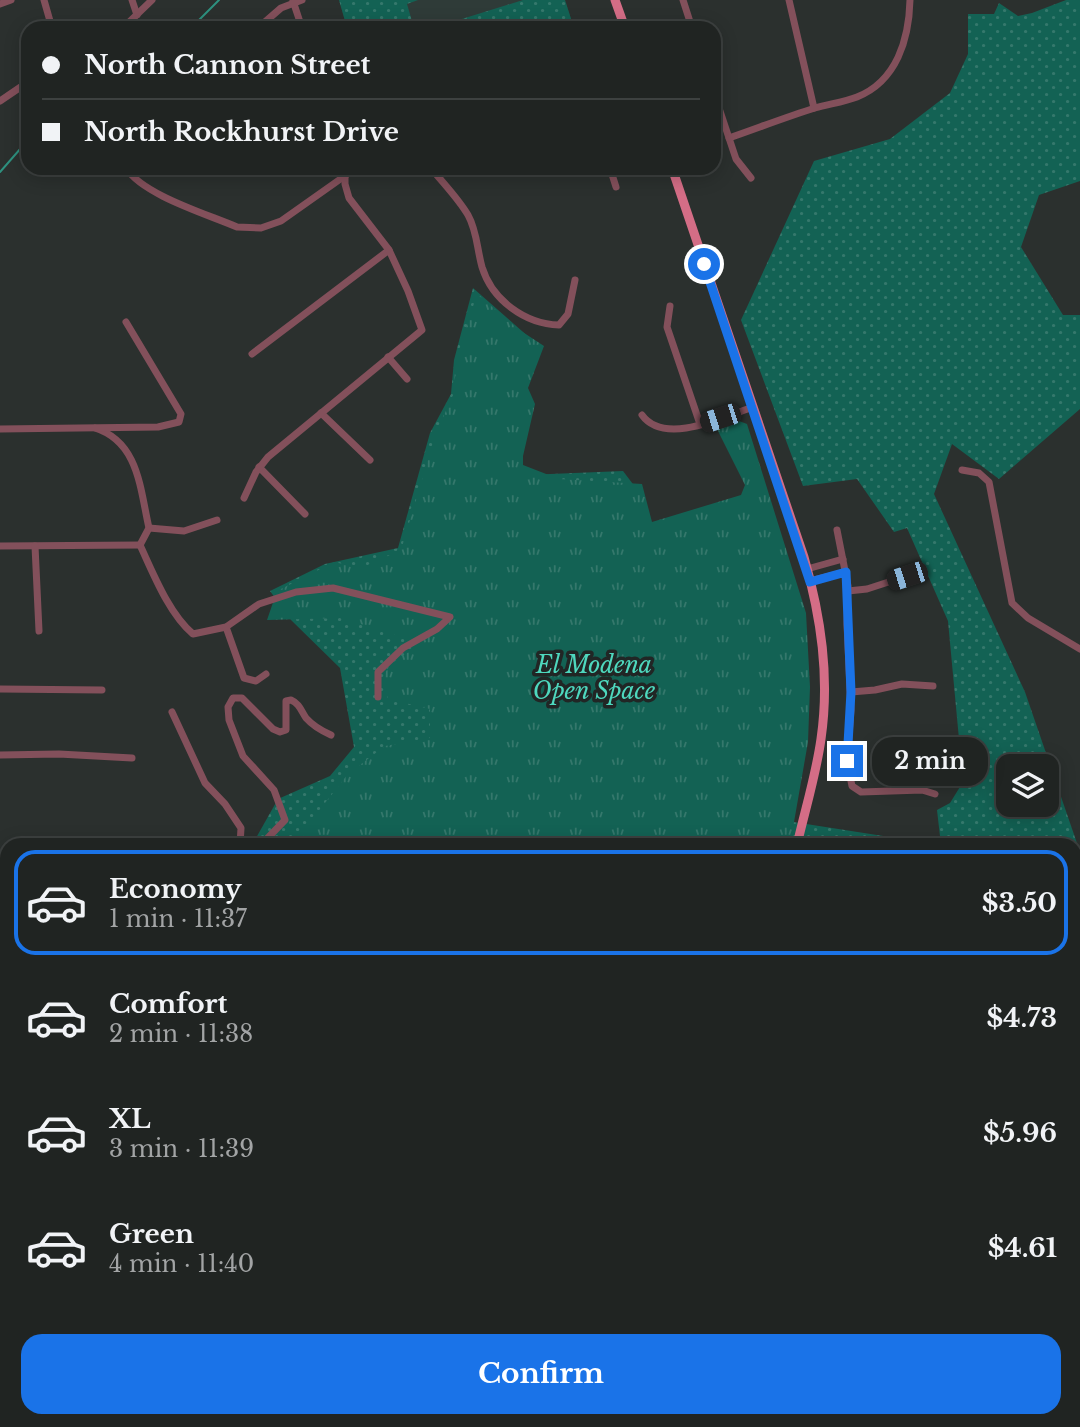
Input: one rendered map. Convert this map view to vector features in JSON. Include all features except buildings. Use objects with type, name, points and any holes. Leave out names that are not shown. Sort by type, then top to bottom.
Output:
[{"type":"main road","points":[[615,0],[622,21]]},
{"type":"main road","points":[[674,175],[810,582],[822,646],[823,721],[819,755],[799,838]]},
{"type":"street","points":[[0,4],[10,0]]},
{"type":"street","points":[[44,0],[50,21]]},
{"type":"street","points":[[132,0],[137,15]]},
{"type":"street","points":[[131,21],[152,0]]},
{"type":"street","points":[[682,0],[690,21]]},
{"type":"street","points":[[789,0],[814,108]]},
{"type":"street","points":[[729,138],[814,108],[858,96],[879,82],[898,60],[910,26],[910,0]]},
{"type":"street","points":[[264,21],[270,15],[296,1],[300,21]]},
{"type":"street","points":[[0,101],[21,87]]},
{"type":"street","points":[[721,114],[736,159],[751,178]]},
{"type":"street","points":[[131,175],[153,192],[237,227],[250,228],[281,221],[341,175]]},
{"type":"street","points":[[244,498],[259,467],[277,448],[422,330],[408,291],[388,250],[346,190],[345,175]]},
{"type":"street","points":[[438,175],[467,215],[475,233],[482,267],[492,290],[515,312],[550,325],[559,325],[568,314],[575,280]]},
{"type":"street","points":[[612,175],[616,187]]},
{"type":"street","points":[[252,354],[388,250]]},
{"type":"street","points":[[670,306],[667,327],[700,424]]},
{"type":"street","points":[[0,429],[158,427],[177,423],[182,419],[126,322]]},
{"type":"street","points":[[388,357],[407,379]]},
{"type":"street","points":[[642,415],[649,424],[660,429],[677,430],[752,407]]},
{"type":"street","points":[[321,413],[370,460]]},
{"type":"street","points":[[94,428],[117,438],[132,458],[149,528],[139,545]]},
{"type":"street","points":[[259,467],[305,514]]},
{"type":"street","points":[[962,470],[979,473],[989,482],[1012,603],[1028,618],[1080,649]]},
{"type":"street","points":[[149,528],[184,531],[217,520]]},
{"type":"street","points":[[836,530],[848,592],[851,692],[847,761],[851,783],[857,791],[922,790],[934,794]]},
{"type":"street","points":[[0,546],[139,545]]},
{"type":"street","points":[[139,545],[185,628],[193,634],[226,627],[260,604],[296,592],[333,588],[450,617],[437,629],[403,648],[378,672],[378,697]]},
{"type":"street","points":[[35,546],[39,631]]},
{"type":"street","points":[[807,569],[843,559]]},
{"type":"street","points":[[810,582],[846,572]]},
{"type":"street","points":[[848,592],[907,576]]},
{"type":"street","points":[[226,627],[244,678],[256,681],[266,674]]},
{"type":"street","points":[[851,692],[902,684],[933,686]]},
{"type":"street","points":[[0,689],[102,690]]},
{"type":"street","points":[[268,838],[285,820],[274,790],[243,756],[229,720],[228,707],[233,698],[242,698],[279,732],[286,730],[285,705],[286,701],[291,700],[297,703],[307,719],[319,730],[331,735]]},
{"type":"street","points":[[172,712],[205,783],[225,804],[241,828],[240,838]]},
{"type":"street","points":[[0,755],[59,754],[132,758]]},
{"type":"shaded area","points":[[339,0],[565,0],[572,21],[345,21]]},
{"type":"green space","points":[[339,0],[418,0],[407,4],[412,21],[345,21]]},
{"type":"green space","points":[[523,0],[565,0],[572,21],[456,21]]},
{"type":"green space","points":[[1066,0],[1080,0],[1080,181],[1039,195],[1021,247],[1063,315],[1080,315],[1080,409],[999,479],[952,444],[934,494],[1025,692],[1046,754],[996,754],[996,817],[1059,817],[1059,791],[1075,838],[940,838],[937,810],[950,803],[963,782],[948,621],[907,528],[894,532],[857,479],[803,486],[741,320],[814,161],[890,139],[950,93],[968,54],[968,14],[994,14],[999,3],[1018,16]]},
{"type":"green space","name":"El Modena Open Space","points":[[473,288],[531,339],[501,476],[623,471],[645,500],[651,535],[787,821],[896,838],[256,838],[278,799],[330,776],[354,747],[340,668],[291,620],[270,591],[325,564],[398,548],[430,433],[451,394],[454,360]]},
{"type":"green space","name":"El Modena Open Space","points":[[477,294],[518,329],[544,346],[528,388],[535,404],[523,465],[559,479],[642,484],[652,522],[741,495],[745,485],[717,429],[739,421],[747,424],[806,613],[810,687],[808,742],[791,838],[301,838],[348,774],[385,746],[430,738],[430,709],[388,699],[385,687],[387,670],[420,643],[342,618],[267,620],[277,591],[334,562],[361,568],[401,550],[436,433],[454,393],[455,363]]},
{"type":"waterway","points":[[198,21],[219,0]]},
{"type":"waterway","points":[[0,172],[21,148]]},
{"type":"route","points":[[704,264],[797,536],[810,582],[846,572],[851,692],[847,761]]}]
